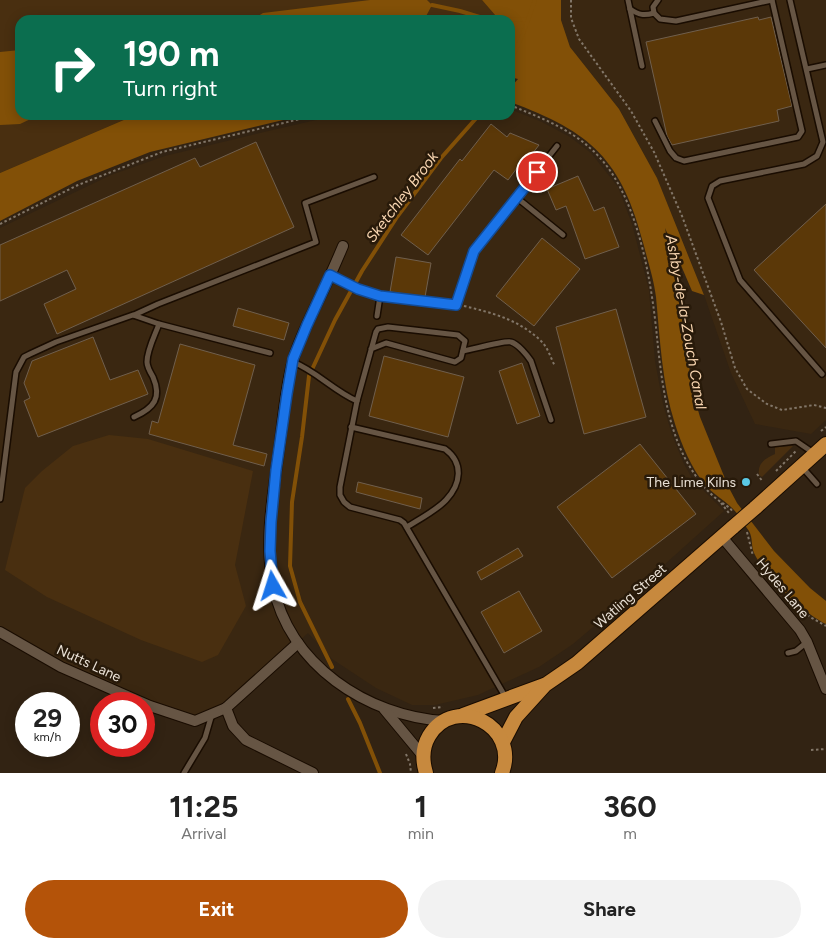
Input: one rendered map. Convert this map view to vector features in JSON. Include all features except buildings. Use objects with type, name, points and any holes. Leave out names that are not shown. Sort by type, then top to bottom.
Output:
[{"type":"highway","points":[[801,466],[826,444]]},
{"type":"highway","name":"Watling Street","points":[[503,742],[516,716],[545,685],[577,663],[738,524],[801,466]]},
{"type":"highway","name":"Watling Street","points":[[444,722],[545,685]]},
{"type":"highway","points":[[460,716],[474,717],[486,722],[496,731],[503,742],[506,754],[502,773]]},
{"type":"highway","points":[[426,773],[423,756],[426,742],[433,730],[444,722]]},
{"type":"street","points":[[343,246],[335,277],[307,325],[276,470],[270,551],[273,586],[284,619],[298,643],[313,662],[327,675],[349,691],[384,709],[414,718],[444,722]]},
{"type":"street","name":"Hydes Lane","points":[[722,537],[789,615],[807,642],[826,689]]},
{"type":"street","name":"Nutts Lane","points":[[0,632],[62,667],[150,706],[195,721],[226,708],[298,643]]},
{"type":"street","points":[[226,708],[233,726],[246,740],[313,773]]},
{"type":"street","points":[[384,709],[423,756]]},
{"type":"lane","points":[[628,0],[642,66]]},
{"type":"lane","points":[[655,121],[670,151],[676,158],[684,161],[798,137],[802,131],[772,0],[676,21],[660,18],[654,14],[653,8],[658,0]]},
{"type":"lane","points":[[790,0],[823,142],[817,156],[804,164],[720,181],[712,186],[708,198],[740,280],[822,374]]},
{"type":"lane","points":[[630,9],[646,16],[654,14]]},
{"type":"lane","points":[[807,69],[826,65]]},
{"type":"lane","points":[[335,277],[358,289],[380,296],[456,305],[474,251],[557,146]]},
{"type":"lane","points":[[0,499],[12,416],[14,382],[16,372],[24,357],[56,342],[133,315],[316,242],[305,203],[374,177]]},
{"type":"lane","points":[[516,197],[563,235]]},
{"type":"lane","points":[[377,316],[380,296]]},
{"type":"lane","points":[[133,315],[159,324],[270,353]]},
{"type":"lane","points":[[134,417],[146,412],[153,405],[156,397],[156,385],[147,362],[159,324]]},
{"type":"lane","points":[[371,349],[386,343],[455,362],[463,351],[465,341],[458,334],[388,327],[378,328],[371,349],[357,401],[341,478],[340,496],[350,507],[400,520],[407,527],[506,698]]},
{"type":"lane","points":[[463,351],[507,341],[515,344],[526,354],[531,362],[551,420]]},
{"type":"lane","points":[[298,364],[344,395],[357,401]]},
{"type":"lane","points":[[352,427],[445,449],[456,460],[459,469],[457,479],[453,491],[445,502],[407,527]]},
{"type":"lane","points":[[771,444],[796,440],[815,454]]},
{"type":"lane","points":[[801,466],[817,484]]},
{"type":"lane","points":[[788,653],[796,651],[807,642]]},
{"type":"lane","points":[[184,773],[206,738],[212,714]]},
{"type":"path","points":[[572,0],[572,18],[579,39],[631,111],[654,152],[682,216],[721,322],[735,368],[747,389],[767,404],[782,410],[814,405],[826,408]]},
{"type":"path","points":[[515,107],[543,118],[573,134],[592,149],[620,186],[635,225],[652,290],[662,380],[674,426],[686,460],[696,476],[728,511]]},
{"type":"path","points":[[0,224],[78,185],[144,158],[296,120]]},
{"type":"path","points":[[456,305],[497,314],[522,326],[543,343],[555,366]]},
{"type":"path","points":[[758,474],[764,483]]},
{"type":"path","points":[[720,501],[732,510],[738,524],[749,535],[750,548],[756,560]]},
{"type":"path","points":[[788,598],[810,617],[826,626]]},
{"type":"path","points":[[812,750],[826,749]]},
{"type":"path","points":[[406,753],[411,773]]},
{"type":"shaded area","points":[[0,0],[482,0],[495,15],[15,15],[15,120],[124,120],[0,173]]},
{"type":"shaded area","points":[[370,0],[427,0],[432,5],[427,15],[260,15],[263,13]]},
{"type":"shaded area","points":[[482,0],[561,0],[561,20],[570,47],[619,109],[657,178],[704,295],[692,291],[665,228],[681,312],[693,393],[700,417],[728,486],[737,503],[774,551],[810,588],[826,601],[826,624],[796,603],[767,573],[754,553],[749,531],[736,512],[705,485],[691,464],[675,424],[667,393],[654,284],[635,216],[625,191],[614,171],[600,153],[583,138],[562,125],[515,104],[515,82],[518,79],[515,78],[515,15],[495,15]]},
{"type":"shaded area","points":[[561,0],[826,0],[826,420],[811,434],[755,424],[731,373],[704,295],[657,178],[619,109],[570,47],[561,20]]},
{"type":"shaded area","points":[[15,50],[15,120],[28,120],[20,124],[0,125],[0,52]]},
{"type":"shaded area","points":[[515,111],[542,122],[570,137],[591,153],[618,187],[632,224],[649,290],[655,361],[663,404],[672,435],[693,480],[724,511],[573,644],[539,667],[478,695],[435,705],[412,705],[376,688],[332,659],[308,633],[226,708],[195,721],[155,708],[155,692],[122,692],[0,632],[0,228],[111,175],[165,156],[316,120],[515,120]]},
{"type":"shaded area","points":[[124,120],[283,120],[150,152],[77,181],[0,221],[0,173]]},
{"type":"shaded area","points":[[109,435],[148,439],[253,471],[235,565],[246,606],[218,655],[202,662],[141,640],[47,597],[5,570],[25,488],[42,471],[73,446]]},
{"type":"shaded area","points":[[793,446],[762,477],[759,475],[759,467],[765,459],[775,454],[775,447]]},
{"type":"waterway","points":[[515,51],[535,0]]},
{"type":"waterway","points":[[432,5],[473,15]]},
{"type":"waterway","points":[[515,20],[528,20]]},
{"type":"waterway","name":"Sketchley Brook","points":[[332,667],[300,602],[290,566],[292,502],[309,376],[335,320],[362,271],[397,217],[441,158],[475,120]]},
{"type":"waterway","name":"Sketchley Brook","points":[[348,699],[380,773]]},
{"type":"place","name":"The Lime Kilns","points":[[746,482]]},
{"type":"route","points":[[273,586],[270,551],[271,522],[276,470],[293,359],[330,275],[358,289],[380,296],[456,305],[474,251],[537,172]]},
{"type":"water label","name":"Ashby-de-la-Zouch Canal","points":[[686,322]]}]
